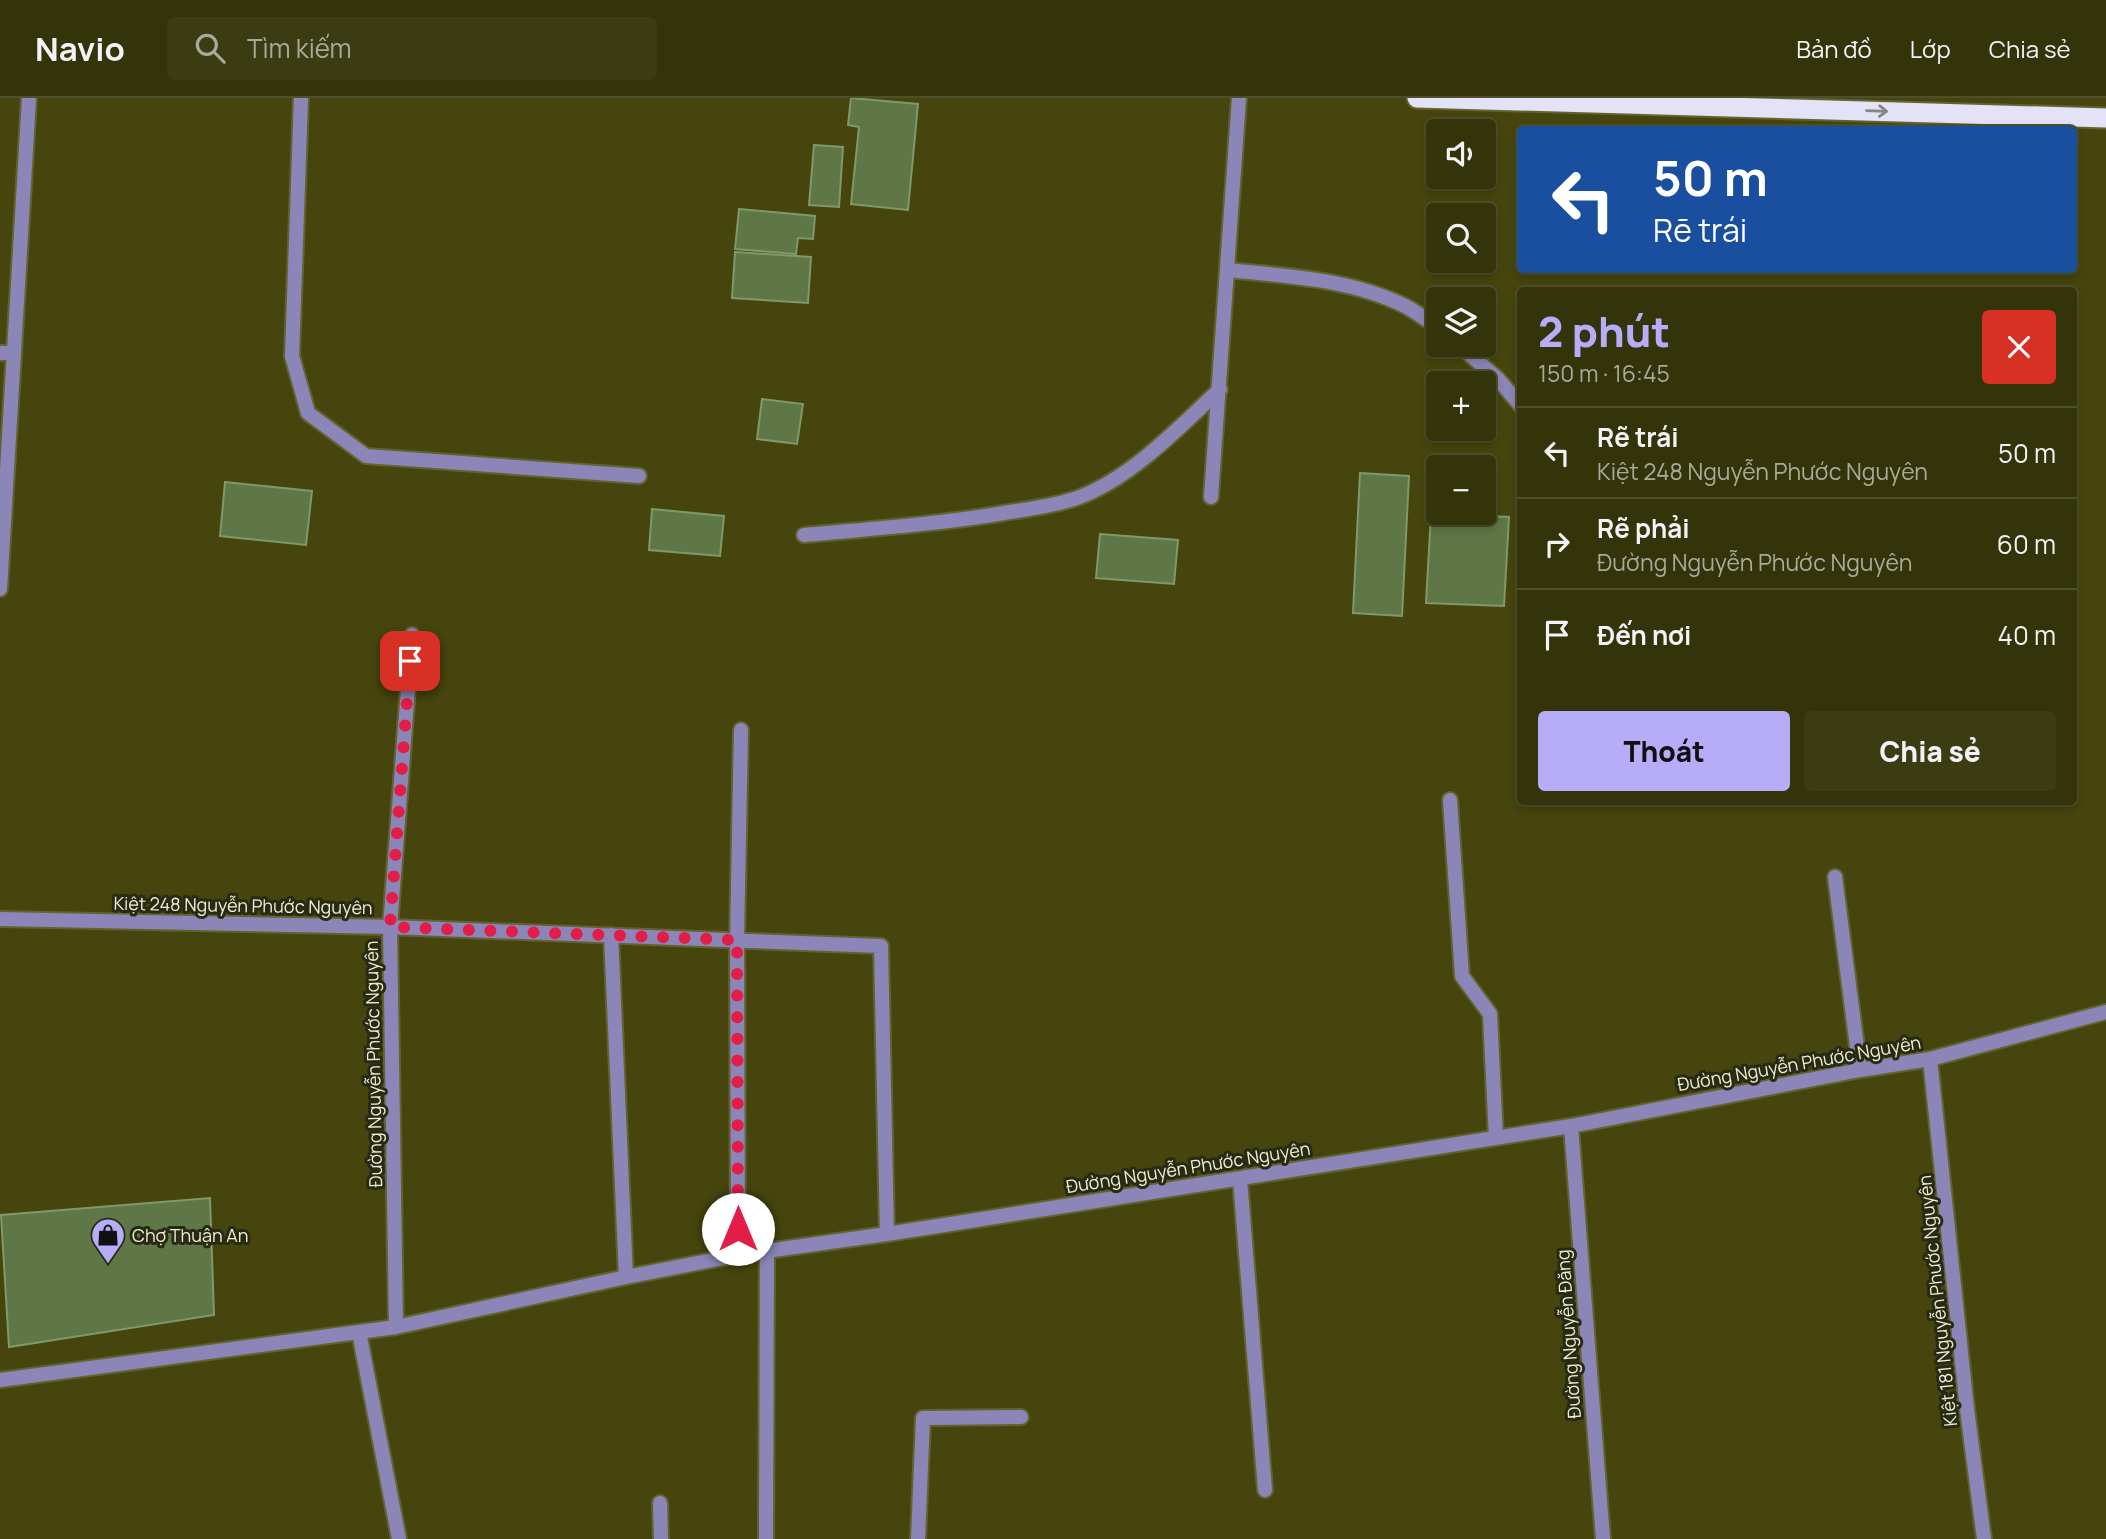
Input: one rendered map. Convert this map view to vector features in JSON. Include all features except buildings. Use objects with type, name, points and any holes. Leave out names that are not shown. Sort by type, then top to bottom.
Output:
[{"type":"highway","points":[[1417,98],[2106,118]]},
{"type":"street","points":[[0,589],[7,353],[29,98]]},
{"type":"street","points":[[301,98],[292,356],[308,413],[366,456],[639,476]]},
{"type":"street","points":[[1211,497],[1239,98]]},
{"type":"street","points":[[1227,270],[1295,276],[1359,289],[1406,307],[1426,320]]},
{"type":"street","points":[[1473,357],[1498,379],[1517,401]]},
{"type":"street","points":[[804,535],[967,519],[1079,498],[1122,474],[1159,447],[1220,389]]},
{"type":"street","name":"Đường Nguyễn Phước Nguyên","points":[[396,1327],[390,927],[412,635]]},
{"type":"street","points":[[738,1255],[737,940],[741,730]]},
{"type":"street","points":[[1450,800],[1462,976],[1490,1014],[1496,1138]]},
{"type":"street","points":[[1835,877],[1860,1070]]},
{"type":"street","name":"Kiệt 248 Nguyễn Phước Nguyên","points":[[0,919],[390,927],[881,946],[887,1234]]},
{"type":"street","points":[[611,935],[626,1277]]},
{"type":"street","name":"Đường Nguyễn Phước Nguyên","points":[[0,1380],[396,1327],[738,1255],[1571,1126],[1930,1059],[2106,1012]]},
{"type":"street","name":"Kiệt 181 Nguyễn Phước Nguyên","points":[[1930,1059],[1967,1409],[1984,1539]]},
{"type":"street","name":"Đường Nguyễn Đăng","points":[[1571,1126],[1603,1539]]},
{"type":"street","points":[[1240,1179],[1265,1490]]},
{"type":"street","points":[[766,1539],[767,1252]]},
{"type":"street","points":[[359,1332],[399,1539]]},
{"type":"street","points":[[918,1539],[923,1418],[1021,1418]]},
{"type":"street","points":[[660,1503],[661,1539]]},
{"type":"place","name":"Chợ Thuận An","points":[[108,1265]]},
{"type":"route","points":[[410,661],[390,927],[737,940],[738,1229]]}]
